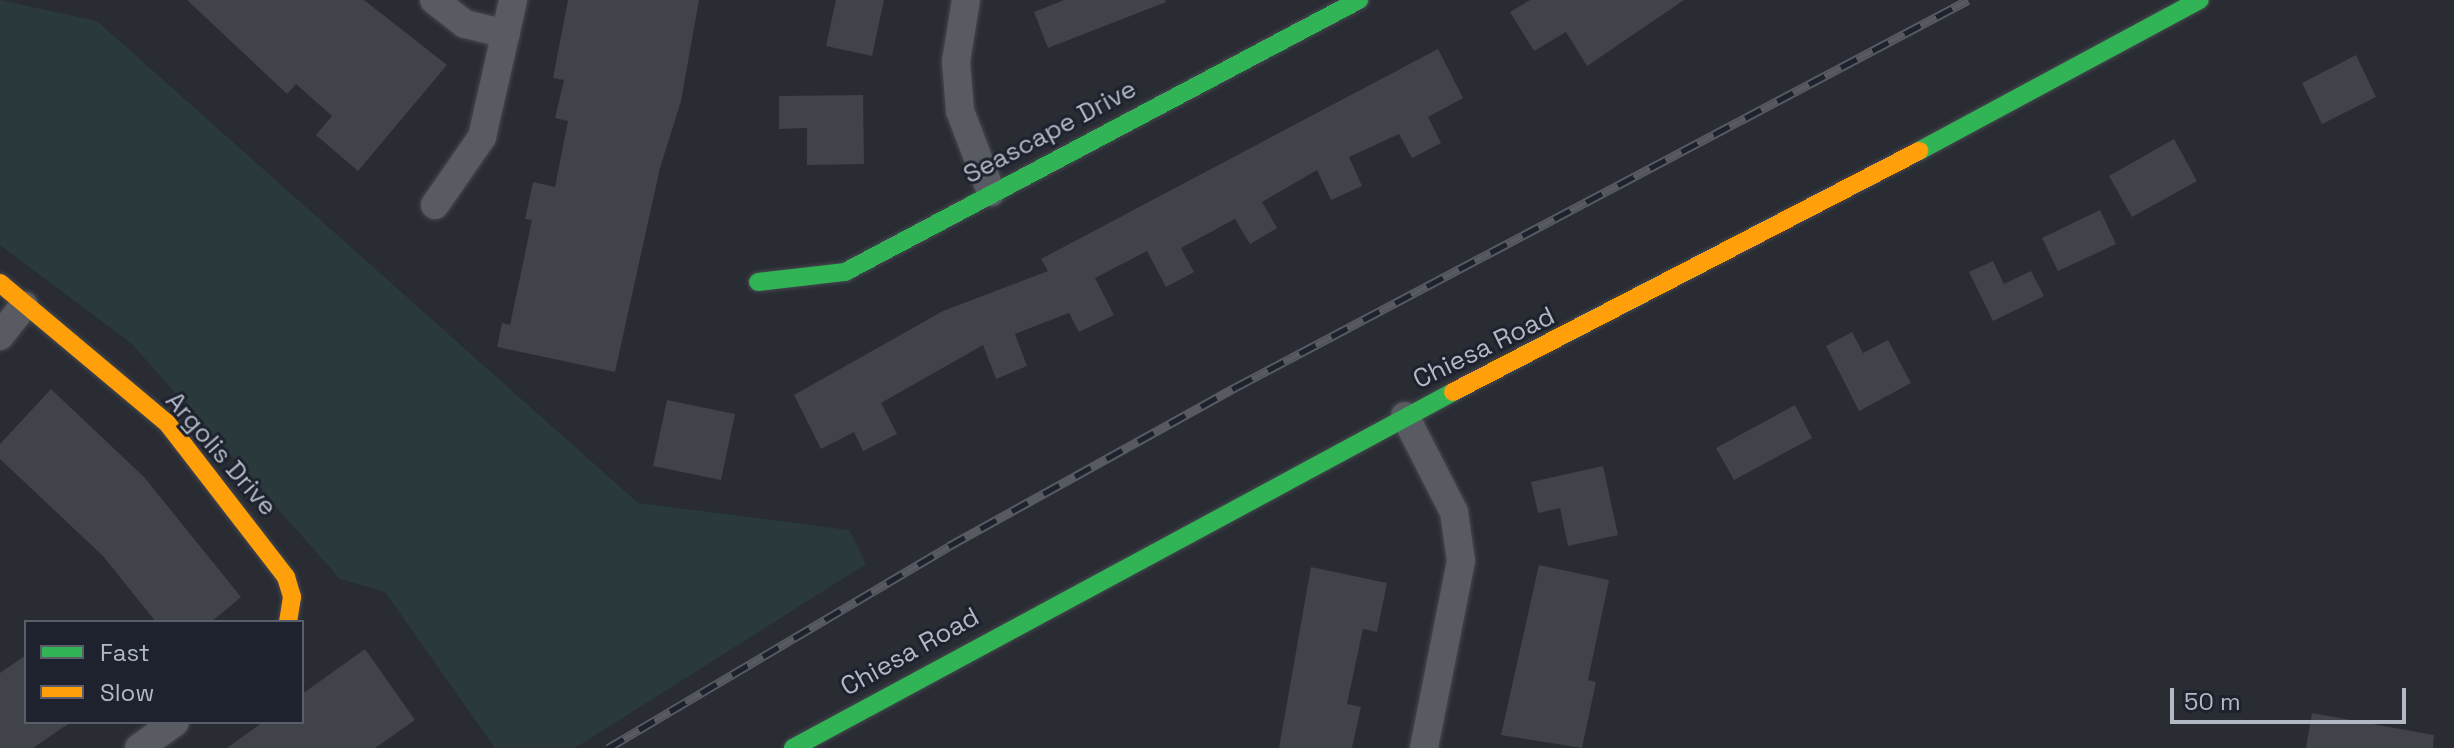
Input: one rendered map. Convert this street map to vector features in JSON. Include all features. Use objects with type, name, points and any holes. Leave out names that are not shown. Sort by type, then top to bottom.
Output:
[{"type":"main road","name":"Seascape Drive","points":[[758,282],[845,272],[991,192],[1359,0]]},
{"type":"main road","name":"Chiesa Road","points":[[793,748],[1405,416],[1668,286],[2200,0]]},
{"type":"main road","name":"Argolis Drive","points":[[0,283],[167,423],[205,467],[286,577],[288,620]]},
{"type":"street","points":[[434,0],[465,24],[506,34]]},
{"type":"street","points":[[435,205],[482,137],[513,0]]},
{"type":"street","points":[[966,0],[956,61],[960,111],[991,192]]},
{"type":"street","points":[[0,336],[24,305]]},
{"type":"street","points":[[1405,416],[1454,512],[1461,561],[1424,748]]},
{"type":"street","points":[[139,748],[172,724]]},
{"type":"shaded area","points":[[0,0],[97,21],[638,503],[849,530],[866,564],[575,748],[495,748],[385,592],[340,579],[131,343],[0,245]]},
{"type":"building","points":[[187,0],[364,0],[447,65],[358,171],[316,135],[332,116],[296,84],[287,94]]},
{"type":"building","points":[[568,0],[699,0],[681,101],[660,168],[615,372],[497,347],[502,323],[510,325],[532,220],[525,219],[533,182],[555,187],[568,121],[555,118],[564,80],[553,78]]},
{"type":"building","points":[[836,0],[884,0],[872,56],[826,46]]},
{"type":"building","points":[[1064,0],[1166,2],[1048,48],[1034,12]]},
{"type":"building","points":[[1530,0],[1684,0],[1587,66],[1566,32],[1534,51],[1510,12]]},
{"type":"building","points":[[1438,49],[1463,98],[1428,117],[1441,143],[1412,158],[1399,134],[1349,157],[1362,186],[1331,200],[1317,170],[1262,202],[1277,228],[1250,244],[1235,219],[1181,248],[1194,272],[1166,287],[1147,251],[1095,278],[1114,315],[1079,332],[1069,313],[1015,334],[1027,366],[996,379],[983,345],[881,403],[897,434],[863,451],[854,432],[821,449],[794,395],[943,311],[1048,271],[1041,259]]},
{"type":"building","points":[[2356,55],[2376,97],[2322,124],[2302,83]]},
{"type":"building","points":[[863,95],[864,164],[807,165],[807,128],[779,129],[779,96]]},
{"type":"building","points":[[2174,139],[2197,181],[2132,217],[2109,176]]},
{"type":"building","points":[[2100,210],[2116,244],[2058,271],[2042,238]]},
{"type":"building","points":[[1993,261],[2004,284],[2031,271],[2044,296],[1993,321],[1969,272]]},
{"type":"building","points":[[1852,332],[1863,353],[1888,340],[1911,383],[1859,411],[1826,346]]},
{"type":"building","points":[[51,389],[144,477],[241,597],[213,620],[154,620],[103,556],[0,459],[0,444]]},
{"type":"building","points":[[667,400],[735,414],[721,480],[653,466]]},
{"type":"building","points":[[1795,405],[1812,438],[1734,480],[1716,448]]},
{"type":"building","points":[[1603,466],[1618,535],[1568,546],[1560,508],[1538,513],[1531,482]]},
{"type":"building","points":[[1539,565],[1609,580],[1588,680],[1596,682],[1582,748],[1501,735]]},
{"type":"building","points":[[1311,567],[1387,583],[1377,632],[1363,629],[1347,704],[1361,707],[1352,748],[1279,748]]},
{"type":"building","points":[[365,649],[415,720],[375,748],[227,748],[260,724],[304,724],[304,693]]},
{"type":"building","points":[[24,656],[24,724],[68,724],[33,748],[0,748],[0,673]]},
{"type":"building","points":[[2312,713],[2434,735],[2433,748],[2306,748]]},
{"type":"railway","points":[[608,748],[949,546],[1236,387],[1968,0]]},
{"type":"traffic: fast","points":[[758,282],[845,272],[1359,0]]},
{"type":"traffic: fast","points":[[1919,151],[2200,0]]},
{"type":"traffic: fast","points":[[793,748],[1453,392]]},
{"type":"traffic: slow","points":[[1453,392],[1919,151]]},
{"type":"traffic: slow","points":[[0,283],[167,423],[286,577],[292,597],[288,620]]}]
